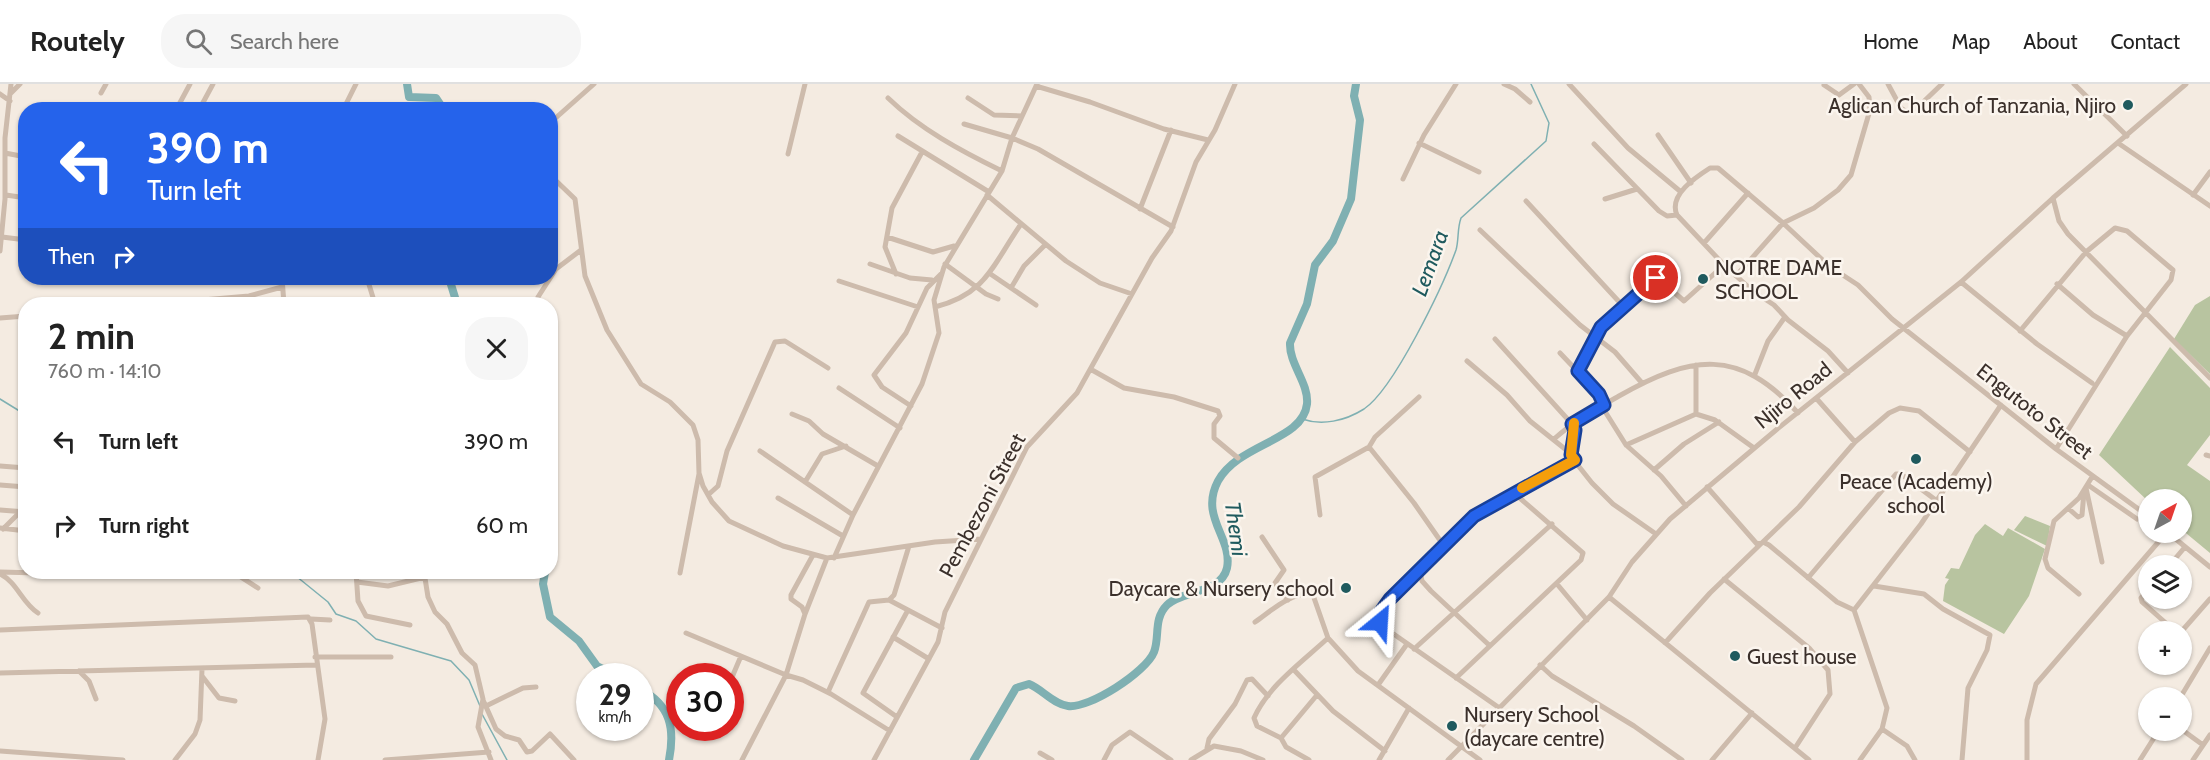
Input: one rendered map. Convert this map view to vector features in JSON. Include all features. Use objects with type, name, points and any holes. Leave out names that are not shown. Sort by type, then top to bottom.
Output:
[{"type":"street","points":[[0,251],[6,195],[3,156],[11,84]]},
{"type":"street","points":[[11,93],[20,84]]},
{"type":"street","points":[[101,93],[106,84]]},
{"type":"street","points":[[180,102],[190,84]]},
{"type":"street","points":[[204,102],[213,84]]},
{"type":"street","points":[[348,102],[356,84]]},
{"type":"street","points":[[558,116],[594,84]]},
{"type":"street","points":[[788,154],[805,84]]},
{"type":"street","name":"Pembezoni Street","points":[[874,760],[929,659],[942,628],[945,612],[1027,447],[1077,393],[1092,370],[1132,294],[1173,227],[1196,162],[1235,84]]},
{"type":"street","points":[[1403,179],[1419,143],[1455,84]]},
{"type":"street","points":[[1504,84],[1515,89],[1530,102]]},
{"type":"street","points":[[1569,84],[1628,148],[1681,192]]},
{"type":"street","points":[[1736,276],[1783,222],[1814,208],[1838,190],[1851,175],[1870,110],[1869,97],[1856,84],[1839,94],[1824,86]]},
{"type":"street","points":[[1888,84],[1898,103],[1907,112],[1918,107],[1942,84]]},
{"type":"street","points":[[2074,84],[2127,136]]},
{"type":"street","name":"Njiro Road","points":[[1448,760],[1609,597],[1632,562],[1656,534],[1686,506],[1754,448],[1961,282],[2053,198],[2127,136],[2178,86],[2186,84]]},
{"type":"street","points":[[742,760],[786,675],[805,614],[830,558],[922,384],[938,337],[939,329],[934,300],[941,274],[954,246],[1002,171],[1012,138],[1036,85],[1208,140]]},
{"type":"street","points":[[0,94],[10,101]]},
{"type":"street","points":[[888,98],[913,120],[944,141],[1002,171]]},
{"type":"street","points":[[968,98],[993,115],[1022,116]]},
{"type":"street","points":[[964,123],[1012,138],[1066,164],[1173,227]]},
{"type":"street","points":[[1140,209],[1171,130]]},
{"type":"street","points":[[1658,135],[1691,183],[1681,192],[1675,206],[1677,215],[1724,265],[1774,304],[1785,317],[1828,351],[1848,373]]},
{"type":"street","points":[[898,136],[988,194],[1045,245],[1097,282],[1132,294]]},
{"type":"street","points":[[1419,143],[1479,172]]},
{"type":"street","points":[[2118,143],[2210,206]]},
{"type":"street","points":[[1594,144],[1664,214],[1677,215]]},
{"type":"street","points":[[896,273],[885,247],[892,207],[922,152]]},
{"type":"street","points":[[3,156],[18,157]]},
{"type":"street","name":"Engutoto Street","points":[[1691,183],[1714,166],[1783,222],[1829,266],[1858,285],[1877,307],[1904,329],[2092,477],[2138,509]]},
{"type":"street","points":[[2193,195],[2210,172]]},
{"type":"street","points":[[558,183],[575,199],[581,250],[590,293],[627,364],[640,384],[670,402],[696,430],[699,472],[680,573]]},
{"type":"street","points":[[1605,199],[1637,189]]},
{"type":"street","points":[[1704,243],[1748,194]]},
{"type":"street","points":[[6,195],[18,197]]},
{"type":"street","points":[[2053,198],[2062,227],[2210,378]]},
{"type":"street","points":[[1526,201],[1623,306]]},
{"type":"street","points":[[935,307],[955,302],[978,287],[1021,224]]},
{"type":"street","points":[[2020,331],[2085,252],[2118,228],[2127,231],[2170,266],[2174,275],[2127,336],[2056,449]]},
{"type":"street","points":[[1480,230],[1615,352],[1642,383]]},
{"type":"street","points":[[2,237],[18,239]]},
{"type":"street","points":[[887,237],[933,252],[954,246]]},
{"type":"street","points":[[1011,288],[1024,266],[1045,245]]},
{"type":"street","points":[[558,267],[581,250]]},
{"type":"street","points":[[870,264],[916,280],[932,280]]},
{"type":"street","points":[[945,264],[998,299]]},
{"type":"street","points":[[1578,371],[1595,336],[1623,306],[1656,278],[1680,298],[1687,300],[1724,265]]},
{"type":"street","points":[[989,273],[1036,305]]},
{"type":"street","points":[[910,406],[882,387],[874,375],[906,333],[932,280],[941,274]]},
{"type":"street","points":[[839,281],[918,307]]},
{"type":"street","points":[[1961,282],[2020,331],[2092,383]]},
{"type":"street","points":[[2057,284],[2092,315],[2127,336]]},
{"type":"street","points":[[538,297],[546,285]]},
{"type":"street","points":[[237,297],[282,287],[283,297]]},
{"type":"street","points":[[0,318],[18,317]]},
{"type":"street","points":[[1755,374],[1768,341],[1785,317]]},
{"type":"street","points":[[1495,339],[1572,424],[1575,430],[1571,455]]},
{"type":"street","points":[[708,495],[718,486],[727,451],[775,342],[785,341],[828,368]]},
{"type":"street","points":[[1560,353],[1599,394],[1610,420],[1626,444],[1654,470],[1686,506]]},
{"type":"street","points":[[1467,361],[1508,395],[1530,421],[1571,455],[1592,483],[1613,504],[1656,534]]},
{"type":"street","points":[[1696,365],[1696,414]]},
{"type":"street","points":[[1554,440],[1572,424],[1642,383],[1696,365],[1722,365],[1755,374],[1775,389],[1798,413]]},
{"type":"street","points":[[1092,370],[1124,388],[1174,397],[1218,411],[1220,416],[1214,424],[1214,438],[1238,458]]},
{"type":"street","points":[[839,388],[900,428]]},
{"type":"street","points":[[1320,515],[1315,477],[1369,447],[1375,436],[1419,397]]},
{"type":"street","points":[[1816,398],[1856,442]]},
{"type":"street","points":[[1854,610],[1937,501],[2001,405]]},
{"type":"street","points":[[1665,643],[1757,544],[1799,507],[1856,442],[1889,413],[1909,408],[1919,411],[1970,452]]},
{"type":"street","points":[[792,414],[808,421],[823,434],[878,466]]},
{"type":"street","points":[[1626,444],[1696,414],[1719,422],[1754,448]]},
{"type":"street","points":[[1654,470],[1684,444],[1719,422]]},
{"type":"street","points":[[805,482],[822,454],[846,446]]},
{"type":"street","points":[[1369,447],[1414,503],[1444,546]]},
{"type":"street","points":[[760,451],[853,514]]},
{"type":"street","points":[[1498,707],[1407,644],[1382,625],[1379,617],[1390,599],[1474,516],[1575,460]]},
{"type":"street","points":[[0,466],[18,467]]},
{"type":"street","points":[[699,472],[708,495],[720,513],[735,526],[783,546],[813,555],[830,558],[909,546],[981,539]]},
{"type":"street","points":[[1808,578],[1896,474],[1901,474],[1937,501]]},
{"type":"street","points":[[2079,594],[2044,563],[2052,527],[2086,489],[2092,477]]},
{"type":"street","points":[[0,485],[18,487]]},
{"type":"street","points":[[1707,487],[1757,544]]},
{"type":"street","points":[[2069,509],[2078,517],[2082,515],[2086,489]]},
{"type":"street","points":[[2086,489],[2137,519]]},
{"type":"street","points":[[2086,489],[2102,562]]},
{"type":"street","points":[[1456,678],[1581,560],[1583,553],[1514,492]]},
{"type":"street","points":[[778,498],[843,536]]},
{"type":"street","points":[[0,510],[18,512]]},
{"type":"street","points":[[2,528],[18,516]]},
{"type":"street","points":[[1414,649],[1455,615],[1552,524]]},
{"type":"street","points":[[2,528],[18,530]]},
{"type":"street","points":[[1262,537],[1284,570],[1275,583],[1288,600]]},
{"type":"street","points":[[1757,544],[1763,542],[1769,545],[1837,602],[1854,610],[1887,708],[1882,729],[1860,760]]},
{"type":"street","points":[[2027,760],[2027,720],[2036,684],[2158,543]]},
{"type":"street","points":[[2181,543],[2210,567]]},
{"type":"street","points":[[889,600],[897,589],[909,546]]},
{"type":"street","points":[[2179,555],[2186,547]]},
{"type":"street","points":[[805,614],[802,607],[791,599],[791,595],[813,555]]},
{"type":"street","points":[[1420,571],[1425,585],[1489,645]]},
{"type":"street","points":[[0,573],[18,573]]},
{"type":"street","points":[[0,573],[14,584],[26,603],[38,613]]},
{"type":"street","points":[[244,579],[258,588]]},
{"type":"street","points":[[356,579],[358,601],[366,616],[410,625]]},
{"type":"street","points":[[363,579],[388,586],[410,579]]},
{"type":"street","points":[[426,579],[428,597],[435,612],[447,624],[462,652],[474,665],[483,699],[496,729],[505,736],[519,740],[527,752],[550,734],[574,760]]},
{"type":"street","points":[[1724,579],[1809,648],[1828,670],[1830,693],[1795,748]]},
{"type":"street","points":[[1557,584],[1587,620]]},
{"type":"street","points":[[1874,586],[1924,594],[1943,609],[1990,635],[1987,650],[1968,688],[1962,760]]},
{"type":"street","points":[[1255,622],[1288,600],[1299,595],[1313,595],[1328,638],[1358,670],[1480,760]]},
{"type":"street","points":[[1609,597],[1809,760]]},
{"type":"street","points":[[2191,621],[2210,599]]},
{"type":"street","points":[[828,692],[869,602],[889,600],[942,628]]},
{"type":"street","points":[[2150,609],[2164,621]]},
{"type":"street","points":[[897,717],[863,693],[908,610]]},
{"type":"street","points":[[0,630],[304,617],[311,620],[330,620]]},
{"type":"street","points":[[311,620],[325,719],[318,760]]},
{"type":"street","points":[[686,633],[828,692],[890,731]]},
{"type":"street","points":[[893,637],[929,659]]},
{"type":"street","points":[[1309,760],[1286,747],[1281,738],[1254,722],[1257,711],[1268,696],[1328,638]]},
{"type":"street","points":[[1378,685],[1407,644]]},
{"type":"street","points":[[2187,687],[2210,648]]},
{"type":"street","points":[[738,663],[741,656]]},
{"type":"street","points":[[315,657],[391,657]]},
{"type":"street","points":[[0,673],[317,665]]},
{"type":"street","points":[[1540,665],[1552,676],[1634,726],[1682,760]]},
{"type":"street","points":[[175,760],[198,727],[202,669]]},
{"type":"street","points":[[1294,670],[1349,725],[1385,751]]},
{"type":"street","points":[[79,672],[89,681],[96,699]]},
{"type":"street","points":[[202,676],[219,698],[235,701]]},
{"type":"street","points":[[1207,748],[1209,740],[1233,709],[1247,680],[1252,679],[1268,696]]},
{"type":"street","points":[[486,706],[523,688],[536,687]]},
{"type":"street","points":[[1281,738],[1317,695]]},
{"type":"street","points":[[483,699],[478,726],[492,760]]},
{"type":"street","points":[[1379,760],[1409,708]]},
{"type":"street","points":[[1712,760],[1752,713]]},
{"type":"street","points":[[1882,729],[1907,746],[1915,760]]},
{"type":"street","points":[[1104,760],[1112,745],[1130,732],[1171,760]]},
{"type":"street","points":[[2193,760],[2210,735]]},
{"type":"street","points":[[2192,737],[2203,745]]},
{"type":"street","points":[[2140,760],[2152,741]]},
{"type":"street","points":[[1191,760],[1207,748],[1214,746],[1228,748],[1263,760]]},
{"type":"street","points":[[0,760],[1,751],[123,760]]},
{"type":"street","points":[[385,760],[489,752]]},
{"type":"street","points":[[459,753],[459,760]]},
{"type":"street","points":[[1040,753],[1052,760]]},
{"type":"green space","points":[[2210,296],[2210,374],[2174,339],[2195,305]]},
{"type":"green space","points":[[2170,347],[2210,388],[2210,435],[2187,465],[2210,481],[2210,553],[2192,538],[2192,489],[2138,489],[2138,492],[2099,455]]},
{"type":"green space","points":[[2025,516],[2050,526],[2047,546],[2014,530]]},
{"type":"green space","points":[[1985,524],[2003,536],[2008,528],[2045,549],[2029,596],[2004,634],[1943,601],[1945,585],[1949,579],[1945,578],[1951,568],[1959,569],[1975,535]]},
{"type":"waterway","points":[[407,84],[409,97],[436,98],[439,102]]},
{"type":"waterway","name":"Themi","points":[[974,760],[1016,688],[1029,684],[1057,702],[1068,706],[1089,702],[1102,696],[1129,679],[1149,660],[1156,646],[1158,622],[1167,605],[1217,583],[1223,576],[1227,568],[1228,557],[1212,506],[1213,494],[1218,481],[1240,458],[1283,435],[1294,426],[1303,416],[1307,404],[1307,396],[1290,343],[1307,304],[1315,265],[1333,241],[1351,199],[1360,120],[1354,96],[1356,84]]},
{"type":"waterway","name":"Lemara","points":[[1302,419],[1325,422],[1349,417],[1364,409],[1389,381],[1416,336],[1440,287],[1456,250],[1461,218],[1546,141],[1549,123],[1531,84]]},
{"type":"waterway","points":[[451,285],[455,297]]},
{"type":"waterway","points":[[0,399],[18,410]]},
{"type":"waterway","points":[[300,579],[328,602],[336,614],[356,621],[376,639],[451,661],[469,680],[480,706]]},
{"type":"waterway","points":[[544,579],[550,617],[579,641],[595,663]]},
{"type":"waterway","points":[[654,698],[664,710],[671,728],[669,760]]},
{"type":"waterway","points":[[482,714],[507,760]]},
{"type":"slow traffic","points":[[1522,488],[1547,477],[1575,460],[1571,455],[1575,435],[1572,424],[1574,423]]},
{"type":"place","name":"Aglican Church of Tanzania, Njiro","points":[[2128,105]]},
{"type":"place","name":"NOTRE DAME SCHOOL","points":[[1703,279]]},
{"type":"place","name":"Peace (Academy) school","points":[[1916,459]]},
{"type":"place","name":"Daycare & Nursery school","points":[[1346,588]]},
{"type":"place","name":"Guest house","points":[[1735,656]]},
{"type":"place","name":"Nursery School (daycare centre)","points":[[1452,726]]},
{"type":"route","points":[[1380,622],[1380,613],[1390,599],[1464,524],[1501,499],[1547,477],[1575,460],[1571,455],[1575,435],[1572,424],[1604,405],[1599,394],[1578,371],[1601,327],[1617,310],[1656,278]]}]
